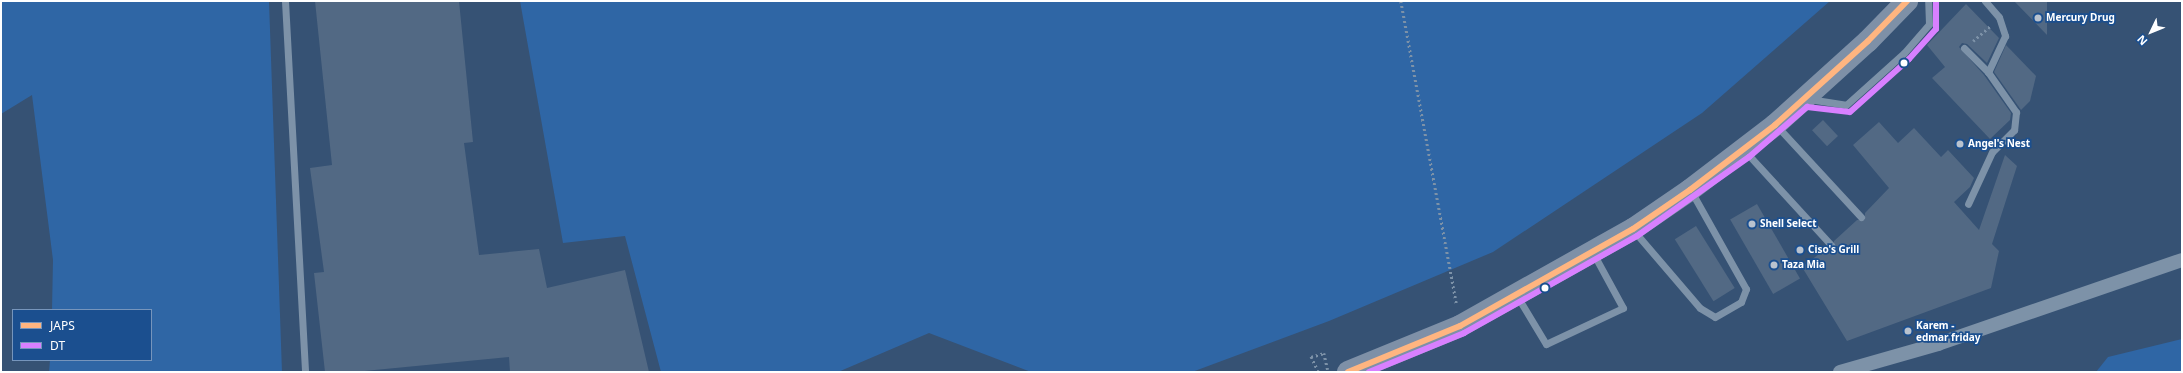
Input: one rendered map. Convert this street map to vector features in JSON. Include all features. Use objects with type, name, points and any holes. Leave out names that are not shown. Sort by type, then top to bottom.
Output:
[{"type":"highway","points":[[1348,372],[1460,326],[1633,229],[1690,190],[1775,125],[1805,99],[1907,1]]},
{"type":"street","points":[[1840,372],[1938,344],[2182,260]]},
{"type":"lane","points":[[285,1],[305,372]]},
{"type":"lane","points":[[1805,99],[1846,105],[1904,53],[1929,24],[1928,1]]},
{"type":"lane","points":[[1985,1],[1999,17],[2005,36],[1988,72]]},
{"type":"lane","points":[[1964,48],[1988,72],[2016,112],[2014,130],[1992,152],[1968,204]]},
{"type":"lane","points":[[1775,125],[1861,217]]},
{"type":"lane","points":[[1744,150],[1831,245]]},
{"type":"lane","points":[[1633,229],[1700,308],[1715,317],[1741,302],[1746,289],[1690,190]]},
{"type":"lane","points":[[1516,294],[1546,344],[1622,308],[1592,251]]},
{"type":"path","points":[[1400,1],[1460,326]]},
{"type":"path","points":[[1964,48],[1999,17]]},
{"type":"path","points":[[1318,372],[1311,357],[1324,353],[1328,372]]},
{"type":"shaded area","points":[[1,1],[269,1],[282,372],[49,372],[50,361],[152,361],[152,309],[52,309],[53,260],[32,95],[1,114]]},
{"type":"shaded area","points":[[520,1],[1830,1],[1702,113],[1493,252],[1329,321],[1192,372],[1031,372],[929,333],[838,372],[661,372],[625,236],[563,243]]},
{"type":"shaded area","points":[[2182,339],[2182,372],[2096,372],[2108,357]]},
{"type":"building","points":[[315,1],[459,1],[473,142],[464,143],[479,255],[539,249],[547,288],[625,270],[649,372],[510,372],[509,357],[354,372],[325,372],[314,273],[324,272],[310,168],[332,165]]},
{"type":"building","name":"Mercury Drug","points":[[2014,1],[2047,1],[2047,35]]},
{"type":"building","points":[[1966,4],[1999,38],[1987,63],[1967,44],[1962,43],[1959,47],[1984,75],[2011,113],[2010,120],[1990,139],[1932,78],[1945,67],[1927,45]]},
{"type":"building","points":[[2006,45],[2036,76],[2030,101],[2021,110],[1994,72]]},
{"type":"building","points":[[1823,120],[1838,136],[1827,146],[1812,130]]},
{"type":"building","points":[[1879,122],[1898,143],[1914,128],[1941,157],[1948,150],[1974,178],[1970,187],[1954,202],[1979,230],[2005,155],[2017,166],[1992,244],[1999,251],[1991,288],[1847,341],[1802,267],[1827,248],[1834,249],[1834,241],[1857,220],[1865,220],[1865,213],[1889,188],[1853,145]]},
{"type":"building","points":[[1757,204],[1800,278],[1773,294],[1730,220]]},
{"type":"building","points":[[1696,226],[1735,288],[1713,301],[1675,239]]},
{"type":"transit line","name":"JAPS","points":[[1348,372],[1460,326],[1633,229],[1690,190],[1775,125],[1868,41],[1907,1]]},
{"type":"transit line","name":"DT","points":[[1369,372],[1464,333],[1637,236],[1749,157],[1807,107],[1850,112],[1909,59],[1936,29],[1936,1]]},
{"type":"place","name":"Mercury Drug","points":[[2038,18]]},
{"type":"place","name":"Angel's Nest","points":[[1960,144]]},
{"type":"place","name":"Shell Select","points":[[1752,224]]},
{"type":"place","name":"Ciso's Grill","points":[[1800,250]]},
{"type":"place","name":"Taza Mia","points":[[1774,265]]},
{"type":"place","name":"Karem - edmar friday","points":[[1908,331]]}]
